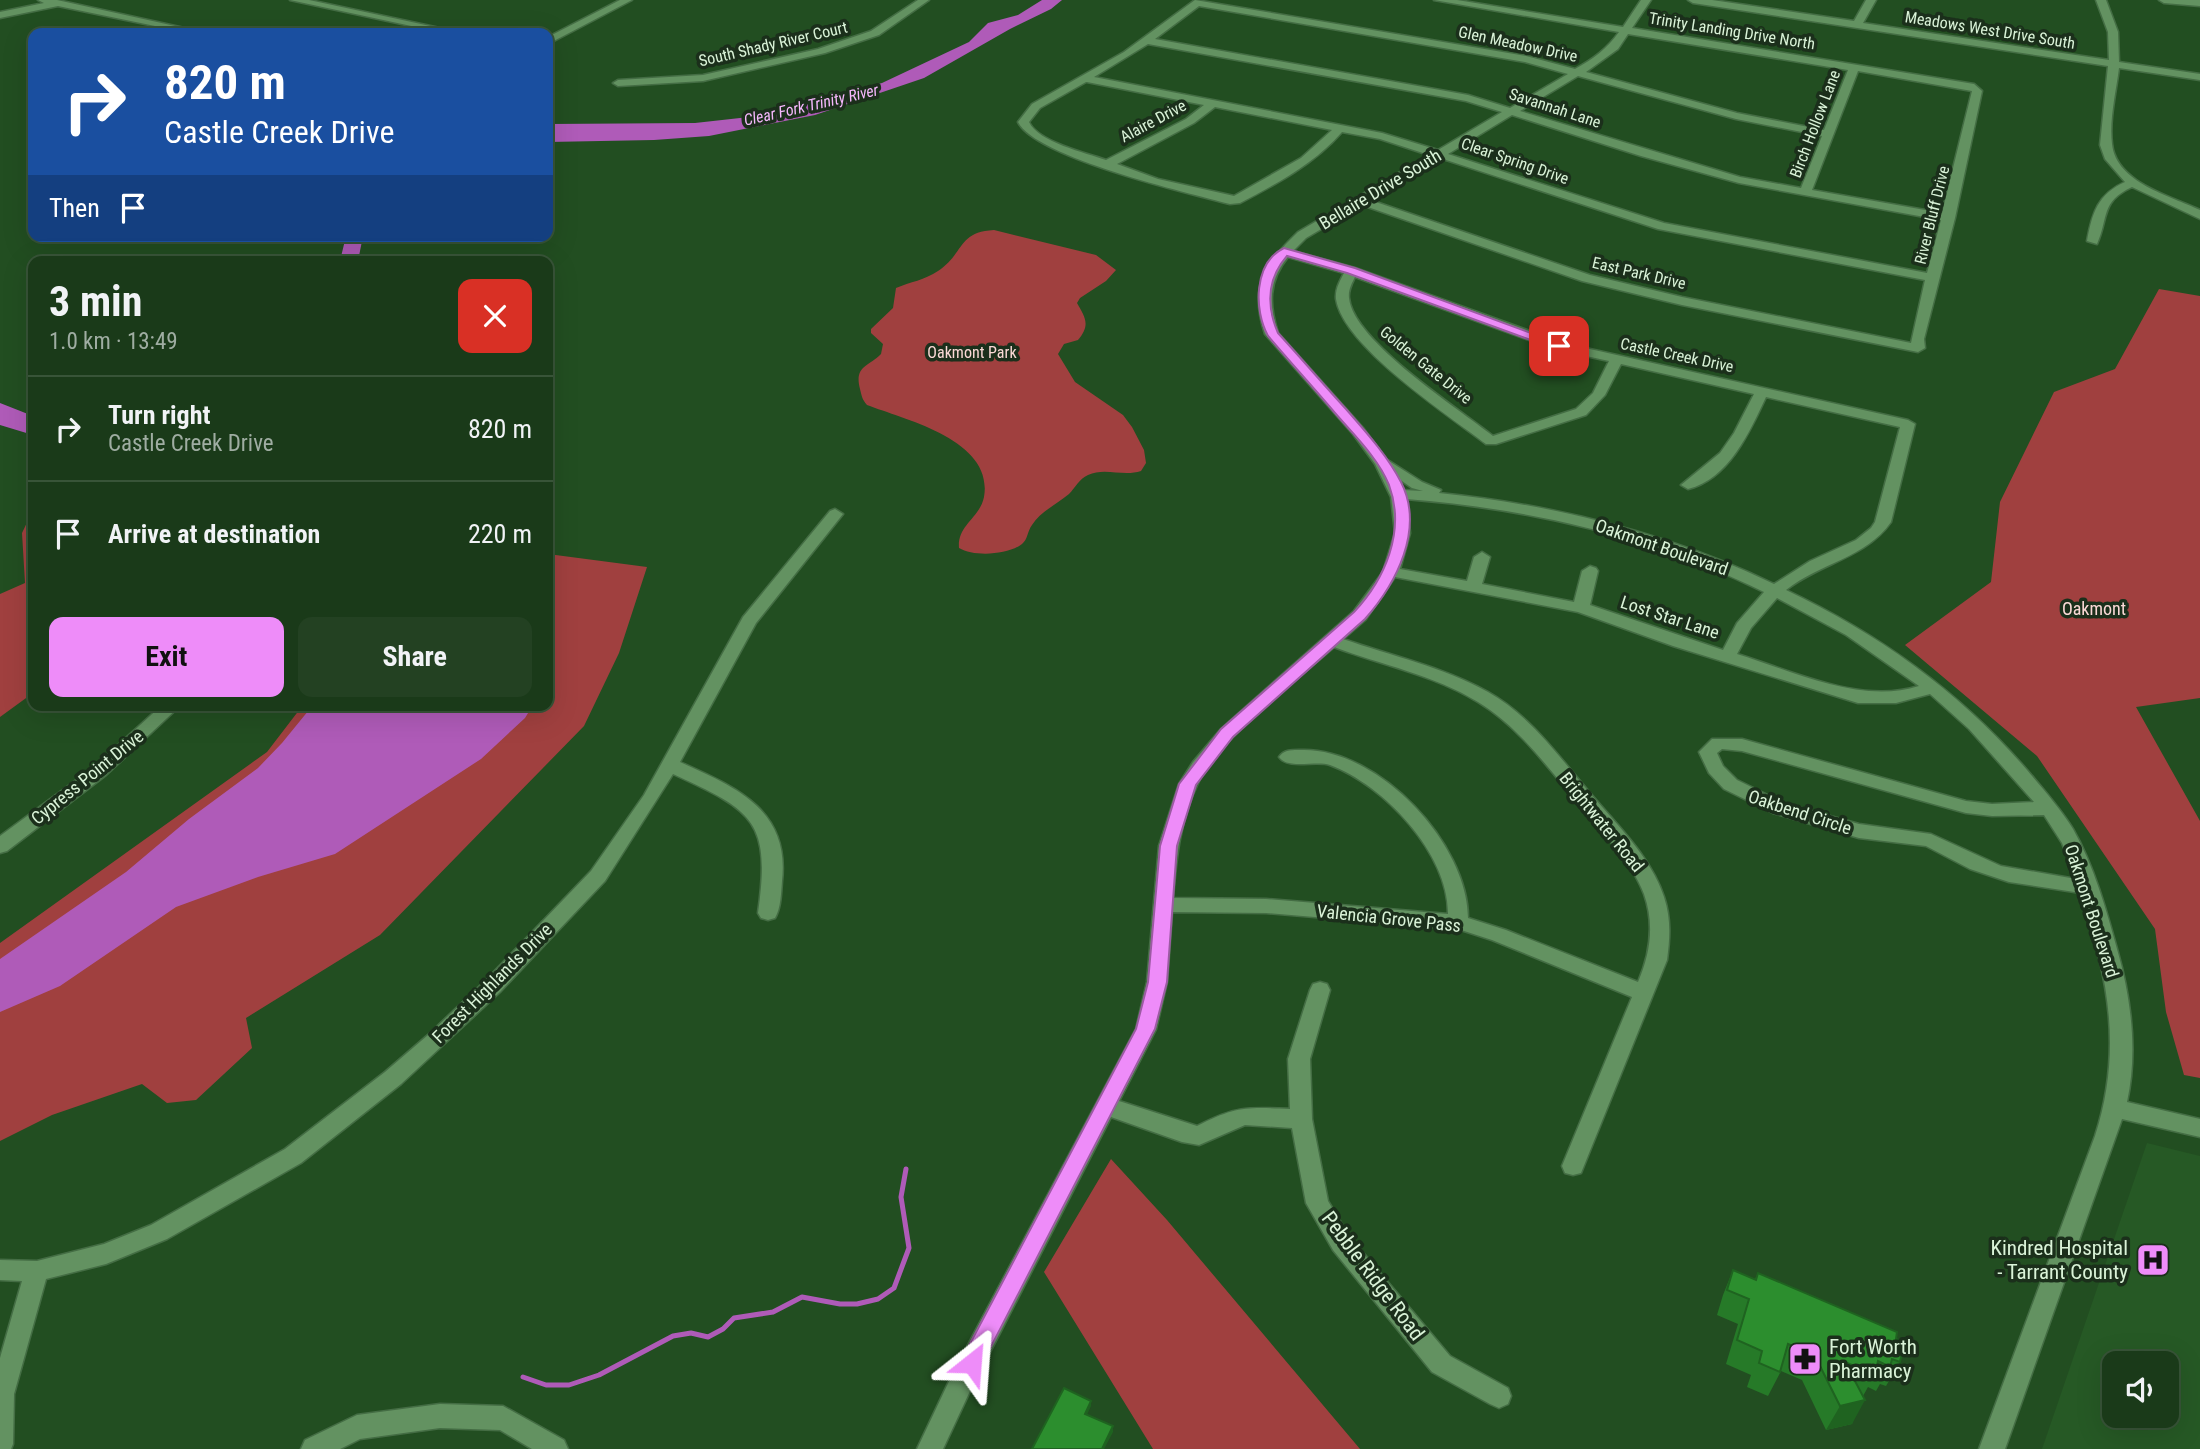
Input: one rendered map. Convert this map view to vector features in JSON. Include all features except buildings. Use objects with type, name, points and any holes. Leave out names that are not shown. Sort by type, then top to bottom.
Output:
[{"type":"street","points":[[43,0],[177,28]]},
{"type":"street","points":[[0,15],[76,0]]},
{"type":"street","points":[[295,0],[433,28]]},
{"type":"street","points":[[553,38],[627,0]]},
{"type":"street","name":"South Shady River Court","points":[[618,83],[703,78],[821,51],[875,33],[923,0]]},
{"type":"street","name":"Trinity Landing Drive North","points":[[1439,0],[1854,66],[1967,85],[1976,89]]},
{"type":"street","name":"Bellaire Drive South","points":[[930,1449],[961,1383],[1146,1029],[1157,982],[1168,846],[1184,795],[1199,766],[1227,733],[1379,594],[1392,572],[1402,525],[1398,494],[1379,458],[1343,412],[1324,395],[1272,334],[1266,317],[1264,290],[1273,265],[1302,235],[1580,73],[1607,53],[1627,30],[1646,0]]},
{"type":"street","name":"Meadows West Drive South","points":[[1693,0],[1857,25],[1984,40],[2113,65],[2200,77]]},
{"type":"street","points":[[1857,25],[1871,0]]},
{"type":"street","points":[[2101,0],[2113,32],[2106,145],[2112,164],[2134,182],[2200,215]]},
{"type":"street","points":[[2164,0],[2200,3]]},
{"type":"street","points":[[1199,1],[1148,41],[1087,79],[1035,106],[1023,122],[1027,130],[1046,142],[1161,184],[1236,200],[1315,155],[1339,128]]},
{"type":"street","name":"Glen Meadow Drive","points":[[1199,1],[1526,59],[1736,116],[1828,134]]},
{"type":"street","name":"Savannah Lane","points":[[1148,41],[1468,98],[1674,163],[1805,193],[1949,218]]},
{"type":"street","name":"Birch Hollow Lane","points":[[1805,193],[1854,66]]},
{"type":"street","name":"Clear Spring Drive","points":[[1087,79],[1382,136],[1662,226],[1932,278]]},
{"type":"street","name":"River Bluff Drive","points":[[1918,348],[1917,339],[1974,112],[1976,89]]},
{"type":"street","name":"Alaire Drive","points":[[1107,164],[1191,121],[1212,104]]},
{"type":"street","points":[[2093,241],[2098,213],[2107,195],[2134,182]]},
{"type":"street","name":"East Park Drive","points":[[1360,201],[1534,262],[1606,284],[1918,348]]},
{"type":"street","name":"Castle Creek Drive","points":[[1284,252],[1351,271],[1535,339],[1616,360],[1908,424],[1883,522],[1875,535],[1863,544],[1814,565],[1773,590]]},
{"type":"street","name":"Golden Gate Drive","points":[[1351,271],[1343,292],[1343,301],[1361,335],[1389,362],[1491,441],[1581,412],[1593,404],[1605,386],[1616,360]]},
{"type":"street","points":[[1688,485],[1728,455],[1762,391]]},
{"type":"street","points":[[1379,458],[1417,485],[1461,499]]},
{"type":"street","name":"Oakmont Boulevard","points":[[1398,494],[1461,499],[1598,523],[1694,555],[1773,590],[1859,634],[1933,687],[1996,746],[2070,839],[2115,969],[2120,1005],[2121,1072],[2115,1108],[2005,1405],[1993,1449]]},
{"type":"street","name":"Forest Highlands Drive","points":[[0,1270],[37,1271],[106,1254],[159,1232],[293,1156],[393,1078],[493,986],[598,876],[651,798],[748,621],[835,514]]},
{"type":"street","points":[[1473,589],[1482,557]]},
{"type":"street","points":[[1581,608],[1590,571]]},
{"type":"street","name":"Lost Star Lane","points":[[1392,572],[1581,608],[1679,642],[1858,697],[1880,700],[1901,698],[1933,687]]},
{"type":"street","points":[[1728,656],[1738,630],[1773,590]]},
{"type":"street","name":"Brightwater Road","points":[[1331,640],[1370,656],[1467,687],[1494,702],[1527,731],[1639,863],[1653,890],[1661,932],[1657,960],[1573,1166]]},
{"type":"street","name":"Cypress Point Drive","points":[[0,846],[100,771],[166,711]]},
{"type":"street","name":"Oakbend Circle","points":[[2047,808],[1993,810],[1966,807],[1742,745],[1718,743],[1708,751],[1712,765],[1731,786],[1760,802],[1853,829],[1929,841],[1984,868],[2025,879],[2088,887]]},
{"type":"street","points":[[1288,757],[1309,756],[1336,760],[1395,799],[1416,822],[1449,870],[1458,896],[1458,922]]},
{"type":"street","points":[[670,765],[734,793],[761,818],[773,859],[768,913]]},
{"type":"street","name":"Valencia Grove Pass","points":[[1164,905],[1266,906],[1458,922],[1499,935],[1643,993]]},
{"type":"street","name":"Pebble Ridge Road","points":[[1320,990],[1299,1059],[1301,1119],[1317,1203],[1341,1243],[1441,1364],[1499,1396]]},
{"type":"street","points":[[1107,1106],[1182,1133],[1199,1136],[1231,1119],[1245,1116],[1301,1119]]},
{"type":"street","points":[[2115,1108],[2200,1128]]},
{"type":"street","points":[[0,1444],[1,1394],[37,1271]]},
{"type":"street","points":[[314,1449],[357,1427],[440,1416],[503,1418],[555,1449]]},
{"type":"shaded area","name":"Kindred Hospital - Tarrant County","points":[[2147,1143],[2200,1156],[2200,1449],[2042,1449]]},
{"type":"green space","name":"Oakmont Park","points":[[994,230],[1096,255],[1116,270],[1106,281],[1080,298],[1077,303],[1086,325],[1078,340],[1064,344],[1058,354],[1075,382],[1123,415],[1144,450],[1146,463],[1141,471],[1134,473],[1101,472],[1085,477],[1069,494],[1035,520],[1022,544],[1008,551],[982,554],[959,548],[962,533],[978,511],[984,497],[983,477],[975,461],[962,447],[944,435],[867,405],[862,398],[859,376],[863,368],[881,354],[883,344],[871,333],[871,329],[893,308],[896,288],[933,274],[947,264],[967,239]]},
{"type":"green space","name":"Oakmont","points":[[2159,289],[2200,296],[2200,698],[2136,707],[2200,821],[2200,1078],[2184,1075],[2166,1012],[2155,929],[2037,756],[1905,645],[1991,582],[2000,502],[2054,392],[2115,369]]},
{"type":"green space","points":[[28,520],[28,697],[0,717],[0,594],[25,583],[22,533]]},
{"type":"green space","points":[[553,555],[647,567],[619,653],[584,726],[380,935],[246,1018],[252,1048],[196,1100],[167,1103],[142,1084],[52,1115],[0,1141],[0,943],[267,752],[298,711],[553,711]]},
{"type":"green space","points":[[1111,1159],[1167,1220],[1360,1449],[1153,1449],[1044,1272]]},
{"type":"water","name":"Clear Fork Trinity River","points":[[1042,0],[1062,0],[1051,9],[924,78],[815,115],[709,136],[553,142],[553,124],[695,123],[749,117],[882,83],[969,42],[988,23],[1018,15]]},
{"type":"water","points":[[345,242],[362,242],[359,256],[341,256]]},
{"type":"water","points":[[0,403],[28,414],[28,433],[0,425]]},
{"type":"water","points":[[308,711],[529,711],[481,759],[335,854],[258,877],[176,907],[60,986],[0,1012],[0,959],[126,872],[189,819],[258,768]]},
{"type":"waterway","points":[[523,1377],[546,1385],[569,1385],[599,1375],[673,1336],[691,1333],[708,1337],[723,1329],[734,1318],[773,1312],[802,1297],[840,1304],[857,1304],[878,1299],[894,1288],[909,1248],[901,1197],[906,1169]]},
{"type":"place","name":"Kindred Hospital - Tarrant County","points":[[2153,1260]]},
{"type":"place","name":"Fort Worth Pharmacy","points":[[1805,1359]]},
{"type":"route","points":[[972,1363],[1146,1029],[1157,982],[1168,846],[1188,784],[1199,766],[1227,733],[1360,615],[1379,594],[1392,572],[1402,525],[1401,506],[1395,484],[1373,447],[1272,334],[1266,317],[1264,290],[1273,265],[1284,252],[1306,258],[1402,288],[1559,346]]}]
